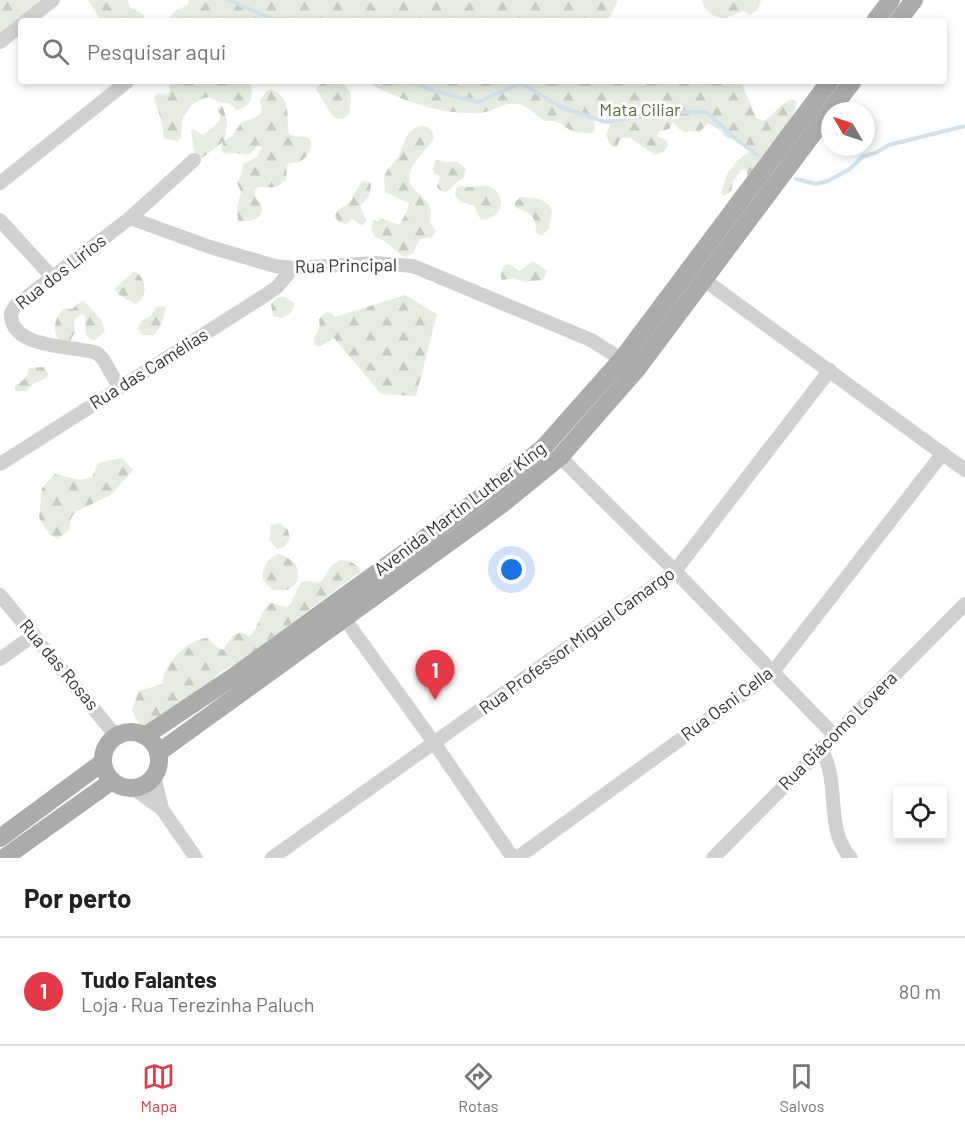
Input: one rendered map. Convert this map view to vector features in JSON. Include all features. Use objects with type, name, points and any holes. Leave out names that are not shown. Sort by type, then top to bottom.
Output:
[{"type":"main road","points":[[877,18],[891,0]]},
{"type":"main road","points":[[900,18],[914,0]]},
{"type":"main road","name":"Avenida Martin Luther King","points":[[145,736],[496,497],[560,457],[828,84]]},
{"type":"main road","name":"Avenida Martin Luther King","points":[[837,102],[851,84]]},
{"type":"main road","name":"Avenida Martin Luther King","points":[[158,753],[345,618],[496,497],[629,364],[703,279],[821,123]]},
{"type":"main road","points":[[126,733],[145,736],[153,743],[158,753],[158,765],[154,776],[145,784],[133,788],[112,781],[104,769],[103,762],[104,752],[109,743],[117,736],[126,733]]},
{"type":"main road","points":[[0,838],[103,762]]},
{"type":"main road","points":[[4,858],[112,781]]},
{"type":"street","points":[[30,18],[52,0]]},
{"type":"street","points":[[0,42],[18,27]]},
{"type":"street","points":[[0,183],[124,84]]},
{"type":"street","name":"Rua dos Lírios","points":[[119,387],[97,353],[36,342],[27,338],[14,326],[11,313],[16,305],[130,218],[194,160]]},
{"type":"street","name":"Rua Principal","points":[[130,218],[210,247],[275,266],[293,268],[375,263],[413,266],[591,340],[629,364]]},
{"type":"street","points":[[0,220],[52,277]]},
{"type":"street","name":"Rua das Camélias","points":[[0,464],[264,297],[277,287],[293,268]]},
{"type":"street","points":[[703,279],[965,470]]},
{"type":"street","name":"Rua Professor Miguel Camargo","points":[[272,858],[675,572],[830,370]]},
{"type":"street","name":"Rua Osni Cella","points":[[515,858],[772,673],[943,453]]},
{"type":"street","points":[[560,457],[834,735]]},
{"type":"street","name":"Rua das Rosas","points":[[0,595],[117,736]]},
{"type":"street","name":"Rua Giácomo Lovera","points":[[712,858],[965,604]]},
{"type":"street","points":[[345,618],[515,858]]},
{"type":"street","points":[[0,659],[34,635]]},
{"type":"street","points":[[820,748],[830,766],[840,844],[851,858]]},
{"type":"street","points":[[154,776],[162,809]]},
{"type":"street","points":[[133,788],[162,809],[196,858]]},
{"type":"green space","points":[[0,0],[45,0],[22,18],[18,18],[18,21],[0,35]]},
{"type":"green space","points":[[88,0],[127,0],[130,7],[144,15],[144,18],[99,18]]},
{"type":"green space","points":[[189,0],[618,0],[609,18],[169,18],[175,11],[188,5]]},
{"type":"green space","points":[[702,0],[761,0],[758,10],[750,15],[743,11],[726,18],[712,15]]},
{"type":"green space","points":[[170,84],[250,84],[252,95],[246,106],[236,110],[229,103],[219,102],[209,97],[191,105],[183,117],[181,137],[178,141],[164,139],[162,123],[154,98],[157,93],[167,94],[170,91]]},
{"type":"green space","points":[[321,84],[346,86],[351,93],[350,113],[340,119],[333,117],[316,89]]},
{"type":"green space","name":"Mata Ciliar","points":[[371,84],[742,84],[756,118],[764,121],[788,101],[792,99],[797,102],[789,124],[777,145],[748,182],[747,171],[742,169],[733,181],[731,192],[724,196],[721,193],[727,174],[738,160],[750,151],[749,146],[737,139],[726,138],[721,131],[708,123],[699,132],[685,132],[673,122],[669,129],[660,131],[657,136],[667,141],[668,146],[663,152],[655,155],[630,138],[622,138],[617,147],[612,147],[606,136],[611,122],[599,113],[594,121],[593,133],[580,133],[557,122],[545,121],[520,104],[509,104],[482,113],[450,112],[420,105]]},
{"type":"green space","points":[[272,90],[283,98],[285,103],[289,134],[309,138],[310,149],[300,162],[290,163],[287,166],[286,180],[278,186],[258,187],[255,190],[256,198],[262,207],[260,216],[249,221],[238,221],[237,207],[241,192],[237,183],[242,174],[243,164],[257,157],[262,148],[258,145],[249,155],[225,154],[221,151],[223,142],[202,158],[197,159],[191,130],[203,135],[208,131],[220,118],[221,115],[217,110],[222,105],[227,121],[225,140],[232,136],[241,123],[260,115],[262,110],[260,100],[267,91]]},
{"type":"green space","points":[[420,126],[429,128],[434,137],[412,168],[409,181],[429,205],[430,222],[436,232],[432,237],[420,239],[413,253],[405,257],[374,236],[372,227],[374,220],[378,221],[381,218],[399,225],[407,212],[409,203],[385,192],[384,177],[398,157],[408,135]]},
{"type":"green space","points":[[437,160],[458,162],[466,169],[464,177],[446,192],[437,187],[440,176],[435,174],[433,169]]},
{"type":"green space","points":[[361,182],[371,183],[368,196],[360,206],[366,220],[364,224],[361,225],[352,219],[346,225],[338,221],[335,216],[337,211],[350,202]]},
{"type":"green space","points":[[485,186],[495,190],[501,201],[498,212],[493,217],[481,220],[474,206],[461,202],[455,196],[456,188]]},
{"type":"green space","points":[[521,197],[542,200],[552,210],[549,228],[542,236],[536,233],[533,218],[525,211],[515,207],[515,202]]},
{"type":"green space","points":[[533,261],[547,271],[543,280],[525,282],[513,278],[502,280],[501,271],[506,264],[519,271]]},
{"type":"green space","points":[[134,271],[142,278],[145,288],[143,297],[135,304],[119,295],[114,289]]},
{"type":"green space","points":[[405,295],[437,314],[416,396],[381,394],[334,338],[321,346],[316,346],[314,343],[319,319],[326,312],[335,317]]},
{"type":"green space","points":[[279,297],[285,297],[294,303],[291,312],[282,318],[273,316],[271,304]]},
{"type":"green space","points":[[83,300],[101,320],[105,331],[95,340],[91,340],[86,334],[85,315],[81,314],[74,320],[75,332],[69,343],[61,344],[55,330],[58,316],[65,308],[72,309]]},
{"type":"green space","points":[[156,307],[166,307],[161,325],[154,335],[142,335],[138,328],[142,320],[151,316]]},
{"type":"green space","points":[[43,367],[48,373],[47,378],[34,383],[26,391],[15,391],[15,386],[26,378],[29,368]]},
{"type":"green space","points":[[122,458],[133,470],[111,495],[75,512],[70,520],[69,530],[58,539],[50,535],[39,518],[42,488],[55,474],[80,480],[92,477],[98,463]]},
{"type":"green space","points":[[280,523],[288,530],[290,539],[284,547],[277,549],[269,539],[270,525]]},
{"type":"green space","points":[[278,554],[292,561],[298,573],[296,584],[287,590],[272,590],[263,579],[265,566],[271,558]]},
{"type":"green space","points":[[341,560],[359,567],[360,572],[236,664],[219,673],[206,687],[149,725],[144,726],[136,720],[132,710],[139,691],[162,684],[167,669],[184,648],[207,638],[223,650],[236,634],[249,636],[253,633],[267,606],[271,603],[286,607],[290,605],[301,582],[321,582],[332,565]]},
{"type":"waterway","points":[[229,0],[270,18]]},
{"type":"waterway","points":[[418,84],[431,90],[478,102],[519,84]]},
{"type":"waterway","points":[[523,84],[563,108],[606,122],[669,112],[707,112],[732,136],[757,155]]},
{"type":"waterway","points":[[796,179],[816,184],[828,181],[850,169],[862,157],[889,145],[965,126]]},
{"type":"place","name":"Tudo Falantes","points":[[435,700]]}]
